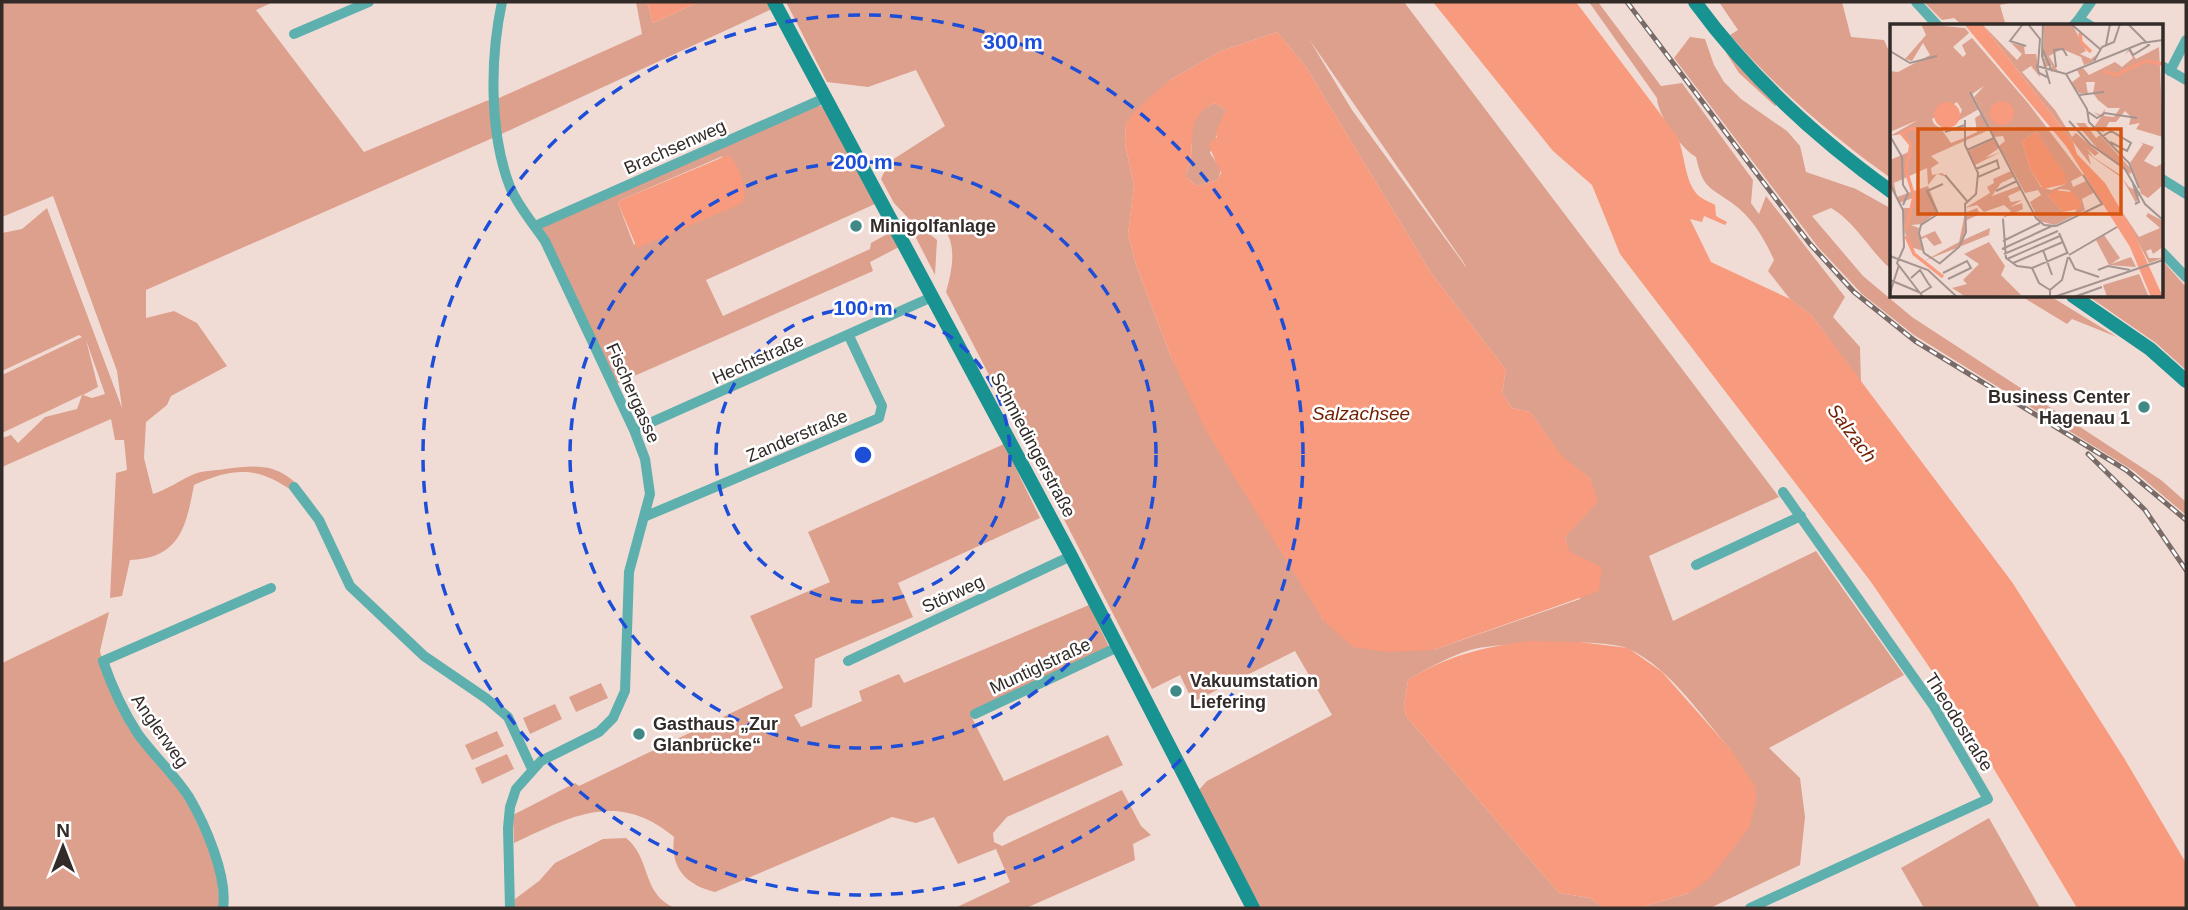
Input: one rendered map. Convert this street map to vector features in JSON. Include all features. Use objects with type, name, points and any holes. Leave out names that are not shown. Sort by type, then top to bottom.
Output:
[{"type":"street","points":[[294,34],[369,2]]},
{"type":"street","name":"Fischergasse","points":[[502,2],[492,79],[510,187],[524,215],[535,226],[634,430],[649,475],[650,494],[629,572],[626,605],[627,676],[620,706],[599,732],[541,761],[516,789],[510,807],[510,908]]},
{"type":"street","name":"Schmiedingerstraße","points":[[774,2],[1071,556],[1253,908]]},
{"type":"street","points":[[1695,2],[1734,52],[1776,96],[1853,164],[1890,191]]},
{"type":"street","points":[[1916,2],[1936,24]]},
{"type":"street","points":[[2076,23],[2091,2]]},
{"type":"street","points":[[2186,40],[2166,69],[2186,80]]},
{"type":"street","name":"Brachsenweg","points":[[535,226],[827,97]]},
{"type":"street","points":[[2164,180],[2186,194]]},
{"type":"street","points":[[2164,254],[2186,277]]},
{"type":"street","name":"Hechtstraße","points":[[634,430],[932,297]]},
{"type":"street","points":[[2076,298],[2150,349],[2186,381]]},
{"type":"street","name":"Zanderstraße","points":[[644,517],[878,418],[882,406],[849,336]]},
{"type":"street","points":[[294,486],[319,520],[350,586],[424,656],[487,699],[508,717],[532,769]]},
{"type":"street","name":"Theodostraße","points":[[1750,908],[1988,799],[1933,705],[1783,492]]},
{"type":"street","points":[[1696,565],[1801,516]]},
{"type":"street","name":"Störweg","points":[[848,661],[1071,556]]},
{"type":"street","name":"Anglerweg","points":[[223,908],[225,890],[220,867],[189,798],[139,734],[111,684],[103,661],[271,587]]},
{"type":"street","name":"Muntiglstraße","points":[[975,714],[1118,647]]},
{"type":"shaded area","points":[[2,2],[273,2],[256,10],[364,152],[499,98],[642,34],[636,2],[647,2],[653,23],[699,2],[768,2],[772,9],[495,137],[146,290],[146,318],[174,311],[197,323],[227,366],[171,396],[167,405],[146,422],[144,458],[153,494],[200,472],[241,467],[267,468],[278,471],[297,484],[316,508],[273,479],[260,474],[231,473],[194,485],[188,514],[178,538],[160,553],[130,560],[122,596],[110,598],[116,473],[127,470],[124,440],[115,440],[111,419],[2,467],[2,438],[11,435],[18,443],[45,417],[77,409],[82,395],[2,433],[2,375],[82,337],[79,335],[2,371],[2,233],[22,229],[47,208],[122,408],[117,371],[53,196],[2,217]],"holes":[[[86,340],[105,394],[92,398],[83,395],[98,387]]]},
{"type":"shaded area","points":[[786,2],[1404,2],[1779,497],[1649,556],[1673,621],[1816,551],[1904,675],[1769,748],[1800,778],[1805,817],[1800,865],[1710,908],[1639,908],[1689,893],[1731,750],[1672,681],[1629,649],[1576,642],[1503,645],[1470,650],[1438,663],[1408,680],[1404,706],[1406,716],[1559,893],[1590,898],[1604,908],[1261,908],[1197,792],[1207,781],[1332,715],[1295,651],[1193,702],[1180,675],[1152,689],[946,292],[952,264],[948,235],[942,227],[933,222],[911,221],[894,203],[881,179],[889,162],[945,126],[916,70],[868,87],[827,82]],"holes":[[[1277,32],[1306,67],[1431,273],[1506,370],[1502,393],[1512,408],[1530,412],[1563,458],[1590,478],[1597,502],[1565,536],[1580,599],[1433,650],[1323,620],[1171,357],[1136,265],[1128,234],[1134,185],[1125,144],[1126,123],[1170,80],[1221,51]],[[1309,39],[1466,266],[1466,267],[1352,110]]]},
{"type":"shaded area","points":[[1589,2],[1598,2],[1661,86],[1682,83],[1753,180],[1751,203],[1759,214],[1766,196],[1845,297],[1833,317],[1860,347],[1861,382],[1812,316],[1790,299],[1768,271],[1774,260],[1757,228],[1746,215],[1704,181],[1696,157],[1671,131],[1661,113],[1657,98]]},
{"type":"shaded area","points":[[1719,2],[1842,2],[1851,37],[1884,40],[1890,54],[1890,178],[1828,130],[1767,75],[1730,35],[1738,30]]},
{"type":"shaded area","points":[[1924,2],[2014,2],[2000,5],[2005,24],[1961,24],[1954,18],[1942,20]]},
{"type":"shaded area","points":[[1690,37],[1705,39],[1714,65],[1724,82],[1741,99],[1787,131],[1800,146],[1806,172],[1856,189],[1890,208],[1890,268],[1855,229],[1831,208],[1812,216],[1863,276],[1912,317],[2161,480],[2186,502],[2186,515],[2134,471],[1914,335],[1862,294],[1818,247],[1674,58]]},
{"type":"shaded area","points":[[1725,51],[1778,104],[1775,106],[1739,73]]},
{"type":"shaded area","points":[[1215,103],[1226,110],[1210,153],[1218,165],[1220,176],[1218,180],[1197,186],[1186,177],[1190,163],[1192,128],[1198,114]]},
{"type":"shaded area","points":[[818,105],[824,107],[875,204],[706,280],[723,316],[870,249],[871,243],[891,232],[899,247],[870,262],[873,271],[616,384],[542,229],[544,225]],"holes":[[[723,156],[634,245],[618,203]]]},
{"type":"shaded area","points":[[927,232],[937,240],[935,275],[915,236]]},
{"type":"shaded area","points":[[2164,262],[2186,287],[2186,370],[2156,343],[2091,298],[2164,298]]},
{"type":"shaded area","points":[[2024,298],[2053,298],[2117,337],[2072,319],[2067,324]]},
{"type":"shaded area","points":[[1004,444],[1040,518],[898,583],[913,617],[815,659],[812,707],[794,715],[801,727],[862,701],[859,691],[899,674],[904,683],[1089,605],[1110,649],[970,714],[1004,781],[1108,735],[1123,765],[1007,817],[993,833],[994,842],[1002,846],[1122,790],[1141,826],[1151,835],[1133,844],[1135,860],[1026,908],[955,908],[1010,882],[996,849],[958,864],[934,817],[916,823],[892,817],[715,892],[696,885],[682,874],[675,858],[674,837],[634,814],[595,812],[556,824],[514,843],[513,815],[575,783],[579,786],[783,688],[750,616],[830,582],[808,532]]},
{"type":"shaded area","points":[[109,612],[100,651],[108,684],[190,807],[216,864],[220,908],[2,908],[2,663]]},
{"type":"shaded area","points":[[601,683],[608,698],[576,712],[569,697]]},
{"type":"shaded area","points":[[555,704],[562,719],[530,734],[523,718]]},
{"type":"shaded area","points":[[497,731],[504,746],[472,760],[465,745]]},
{"type":"shaded area","points":[[507,754],[514,769],[482,784],[475,768]]},
{"type":"shaded area","points":[[1989,818],[2040,908],[1924,908],[1901,868]]},
{"type":"shaded area","points":[[626,838],[640,856],[657,894],[675,908],[515,908],[515,899],[539,881],[555,863],[603,839]]},
{"type":"water","points":[[647,2],[699,2],[653,23]]},
{"type":"water","name":"Salzach","points":[[1433,2],[1576,2],[1677,136],[1689,180],[1696,193],[1715,205],[1716,216],[1727,222],[1725,225],[1704,216],[1702,222],[1690,219],[1711,262],[1790,299],[1812,316],[2012,582],[2124,758],[2186,863],[2186,908],[2077,908],[1958,709],[1871,582],[1620,254],[1592,185],[1553,151]]},
{"type":"water","name":"Salzachsee","points":[[1277,32],[1306,67],[1431,273],[1506,370],[1502,393],[1512,408],[1530,412],[1563,457],[1590,478],[1598,502],[1565,537],[1570,552],[1602,567],[1599,591],[1433,650],[1386,652],[1353,647],[1323,620],[1206,431],[1171,357],[1136,265],[1128,234],[1134,185],[1125,144],[1126,123],[1139,107],[1170,80],[1221,51]],"holes":[[[1215,103],[1226,110],[1216,131],[1217,137],[1208,144],[1221,173],[1218,180],[1197,186],[1186,177],[1196,120],[1206,108]]]},
{"type":"water","points":[[728,155],[736,164],[741,177],[743,203],[637,248],[618,203]]},
{"type":"water","points":[[1528,641],[1579,642],[1628,648],[1662,672],[1731,750],[1756,787],[1756,802],[1749,828],[1710,878],[1689,893],[1639,908],[1604,908],[1590,898],[1559,893],[1406,716],[1404,706],[1408,680],[1437,664],[1466,654]]},
{"type":"railway","points":[[1627,2],[1810,244],[1854,292],[1915,341],[2126,470],[2186,520]]},
{"type":"railway","points":[[2088,454],[2145,510],[2186,570]]},
{"type":"place","name":"Minigolfanlage","points":[[856,226]]},
{"type":"place","name":"Business Center Hagenau 1","points":[[2144,407]]},
{"type":"place","name":"Vakuumstation Liefering","points":[[1176,691]]},
{"type":"place","name":"Gasthaus „Zur Glanbrücke“","points":[[639,734]]}]
